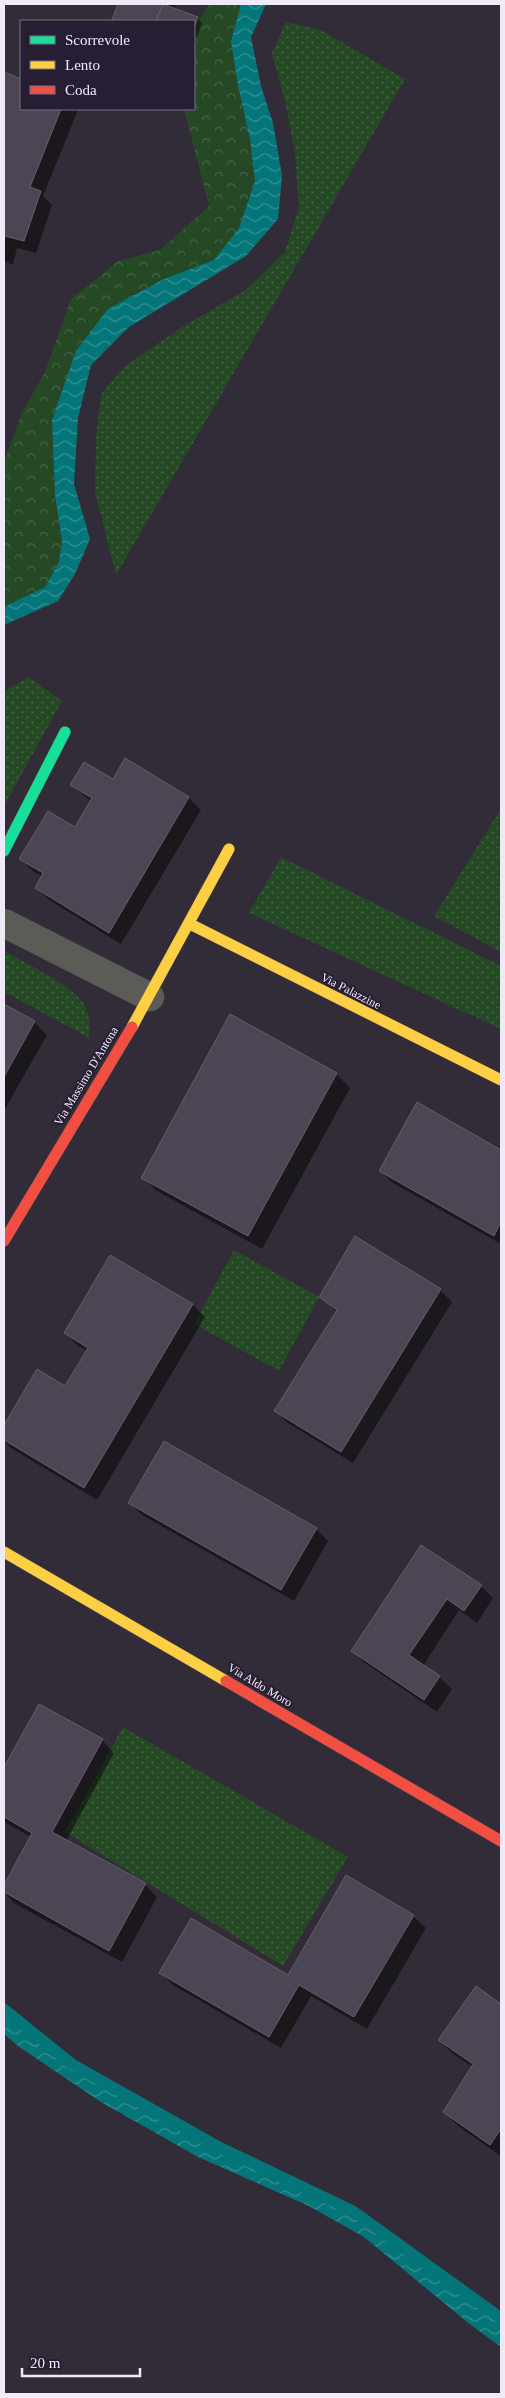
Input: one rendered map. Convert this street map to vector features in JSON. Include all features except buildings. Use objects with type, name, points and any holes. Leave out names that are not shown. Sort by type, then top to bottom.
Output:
[{"type":"street","points":[[4,851],[64,732]]},
{"type":"street","name":"Via Massimo D'Antona","points":[[4,1242],[150,997],[229,849]]},
{"type":"street","points":[[4,923],[150,997]]},
{"type":"street","name":"Via Palazzine","points":[[190,924],[501,1080]]},
{"type":"street","name":"Via Aldo Moro","points":[[4,1552],[501,1841]]},
{"type":"green space","points":[[209,4],[241,4],[231,41],[238,86],[250,139],[255,181],[239,228],[214,260],[164,279],[108,309],[52,420],[55,495],[62,541],[59,562],[45,587],[4,607],[5,459],[22,413],[45,372],[71,299],[118,261],[160,250],[209,206],[184,110],[195,110],[195,26]]},
{"type":"green space","points":[[286,22],[321,30],[405,79],[116,575],[95,491],[96,438],[101,394],[124,367],[182,327],[246,290],[285,252],[299,207],[295,154],[286,105],[272,53]]},
{"type":"green space","points":[[29,677],[62,701],[4,806],[4,691]]},
{"type":"green space","points":[[501,809],[501,952],[434,916]]},
{"type":"green space","points":[[281,857],[501,966],[501,1029],[249,913]]},
{"type":"green space","points":[[4,951],[59,982],[79,997],[86,1008],[88,1016],[89,1038],[4,992]]},
{"type":"green space","points":[[234,1250],[319,1297],[279,1371],[194,1324]]},
{"type":"green space","points":[[123,1727],[348,1857],[283,1966],[65,1832]]},
{"type":"water","points":[[241,4],[266,4],[251,37],[261,86],[273,123],[282,176],[278,219],[246,256],[129,327],[91,365],[78,418],[74,484],[90,539],[75,574],[58,601],[4,625],[4,607],[45,587],[59,562],[62,541],[55,495],[52,420],[76,351],[108,309],[164,279],[214,260],[239,228],[255,181],[250,139],[238,86],[231,41]]},
{"type":"water","points":[[4,2009],[72,2064],[219,2147],[353,2211],[501,2318],[501,2347],[467,2322],[364,2237],[309,2206],[198,2157],[101,2102],[18,2046],[4,2034]]},
{"type":"waterway","points":[[4,2009],[72,2064],[219,2147],[353,2211],[501,2318]]},
{"type":"traffic: fast","points":[[4,851],[65,732]]},
{"type":"traffic: slow","points":[[132,1027],[229,849]]},
{"type":"traffic: slow","points":[[190,924],[501,1080]]},
{"type":"traffic: slow","points":[[4,1552],[226,1681]]},
{"type":"traffic: jam","points":[[4,1241],[132,1027]]},
{"type":"traffic: jam","points":[[226,1681],[501,1841]]}]
